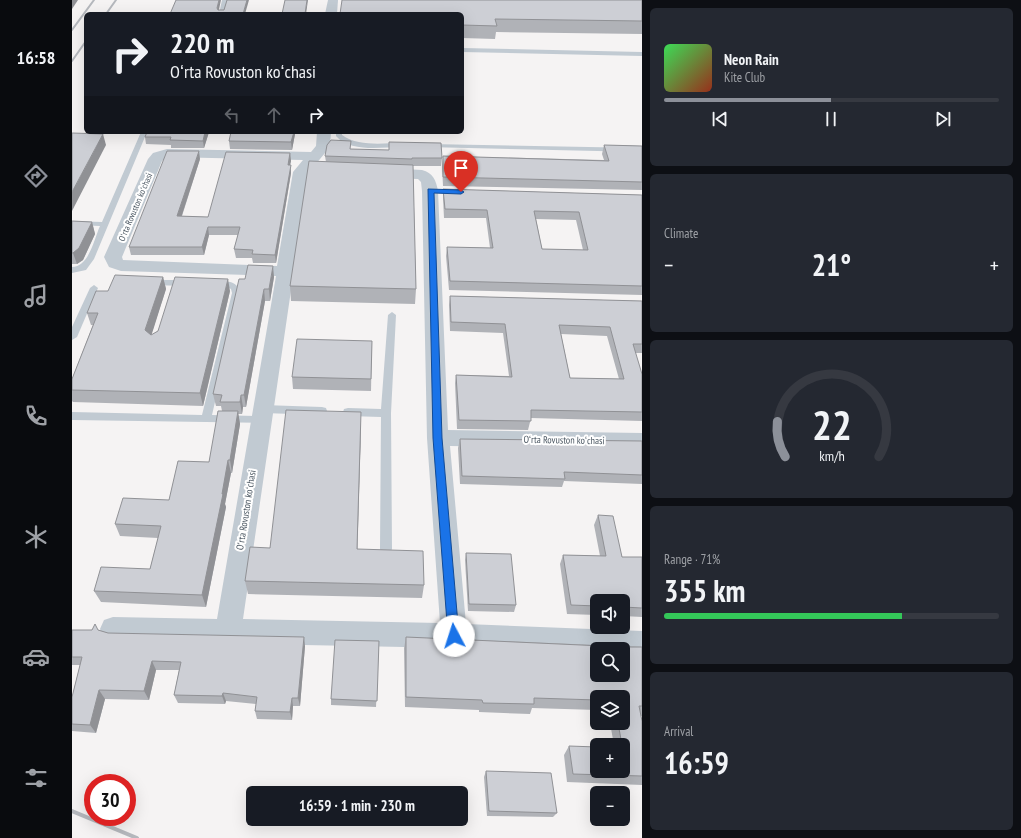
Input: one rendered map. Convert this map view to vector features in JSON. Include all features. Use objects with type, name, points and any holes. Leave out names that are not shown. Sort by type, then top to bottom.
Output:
[{"type":"street","points":[[331,12],[333,0]]},
{"type":"street","points":[[309,163],[324,145],[324,134]]},
{"type":"street","name":"Oʻrta Rovuston koʻchasi","points":[[285,271],[121,266],[115,263],[113,257],[155,160],[158,156],[166,153],[309,163],[360,172],[422,175],[438,191],[440,297],[438,438],[454,636]]},
{"type":"street","name":"Oʻrta Rovuston koʻchasi","points":[[228,630],[285,271],[309,163]]},
{"type":"street","name":"Oʻrta Rovuston koʻchasi","points":[[438,438],[642,441]]},
{"type":"street","points":[[113,629],[228,630],[454,636],[642,644]]},
{"type":"lane","points":[[220,12],[225,0]]},
{"type":"lane","points":[[464,50],[642,54]]},
{"type":"lane","points":[[72,270],[80,270],[86,266],[143,134]]},
{"type":"lane","points":[[339,134],[343,141],[353,144],[408,145]]},
{"type":"lane","points":[[424,146],[642,150]]},
{"type":"lane","points":[[72,223],[105,224]]},
{"type":"lane","points":[[144,283],[173,287],[201,284],[229,284],[235,288],[236,293],[206,419]]},
{"type":"lane","points":[[72,337],[94,288]]},
{"type":"lane","points":[[386,549],[386,413],[392,315]]},
{"type":"lane","points":[[72,416],[206,419],[336,412],[386,413]]},
{"type":"building","points":[[176,0],[219,0],[218,10],[224,10],[227,0],[247,0],[244,12],[171,12]]},
{"type":"building","points":[[285,0],[307,0],[305,12],[282,12]]},
{"type":"building","points":[[342,0],[642,0],[642,21],[495,19],[497,26],[464,25],[464,12],[340,12]]},
{"type":"building","points":[[72,133],[103,134],[72,192]]},
{"type":"building","points":[[146,134],[205,134],[203,141],[170,140],[171,137],[145,137]]},
{"type":"building","points":[[231,134],[293,134],[291,142],[229,141]]},
{"type":"building","points":[[331,140],[351,141],[350,149],[389,150],[389,142],[441,143],[442,158],[412,159],[325,156],[327,145]]},
{"type":"building","points":[[604,145],[642,146],[642,182],[443,177],[443,156],[609,161]]},
{"type":"building","points":[[167,151],[199,151],[177,216],[208,217],[226,152],[290,153],[288,165],[291,165],[275,255],[252,254],[253,250],[234,249],[240,227],[208,227],[202,247],[129,247]]},
{"type":"building","points":[[309,161],[413,165],[416,289],[290,286]]},
{"type":"building","points":[[443,189],[642,195],[642,286],[450,281],[447,247],[493,248],[487,210],[445,209]],"holes":[[[534,211],[579,212],[588,250],[542,249]]]},
{"type":"building","points":[[72,221],[92,222],[79,248],[73,253],[72,253]]},
{"type":"building","points":[[248,265],[273,266],[269,289],[264,289],[244,395],[241,395],[240,402],[220,402],[222,395],[213,394],[239,279],[245,279]]},
{"type":"building","points":[[115,275],[163,277],[145,330],[151,335],[158,331],[175,277],[228,279],[200,393],[72,390],[72,379],[98,313],[87,313],[96,291],[108,291]]},
{"type":"building","points":[[450,296],[642,301],[642,344],[633,344],[642,374],[642,412],[531,410],[531,421],[459,420],[456,375],[512,377],[505,324],[451,322]],"holes":[[[559,325],[610,327],[624,379],[570,378]]]},
{"type":"building","points":[[297,339],[372,341],[371,379],[292,377]]},
{"type":"building","points":[[286,410],[361,412],[357,549],[423,551],[424,585],[245,581],[250,547],[270,548]]},
{"type":"building","points":[[218,411],[238,411],[230,460],[228,460],[223,494],[202,595],[94,591],[101,567],[150,569],[161,526],[115,524],[123,498],[169,500],[178,461],[209,462]]},
{"type":"building","points":[[460,439],[642,441],[642,475],[564,472],[565,479],[462,476]]},
{"type":"building","points":[[598,515],[613,516],[622,557],[642,557],[642,608],[630,607],[630,594],[590,594],[590,606],[571,605],[563,555],[606,556]]},
{"type":"building","points":[[466,553],[511,554],[516,605],[469,604]]},
{"type":"building","points":[[95,624],[98,630],[108,633],[304,637],[298,698],[292,698],[290,712],[255,711],[257,697],[223,693],[222,696],[174,695],[181,662],[152,661],[144,691],[99,690],[90,725],[72,724],[72,697],[82,657],[72,657],[72,630],[92,630]]},
{"type":"building","points":[[406,637],[590,645],[590,682],[630,682],[630,647],[642,647],[642,706],[639,706],[642,721],[642,776],[630,776],[630,738],[621,738],[619,730],[630,730],[630,690],[590,690],[590,700],[534,698],[534,704],[483,703],[482,700],[406,697]]},
{"type":"building","points":[[335,640],[379,641],[377,701],[331,699]]},
{"type":"building","points":[[569,746],[590,747],[590,774],[573,774]]},
{"type":"building","points":[[486,771],[551,773],[557,813],[489,811]]},
{"type":"railway","points":[[85,12],[94,0]]},
{"type":"railway","points":[[107,12],[116,0]]},
{"type":"railway","points":[[72,30],[84,14]]},
{"type":"railway","points":[[72,61],[84,44]]},
{"type":"railway","points":[[72,811],[137,838]]},
{"type":"route","points":[[454,636],[438,438],[432,297],[430,191],[461,192]]}]
